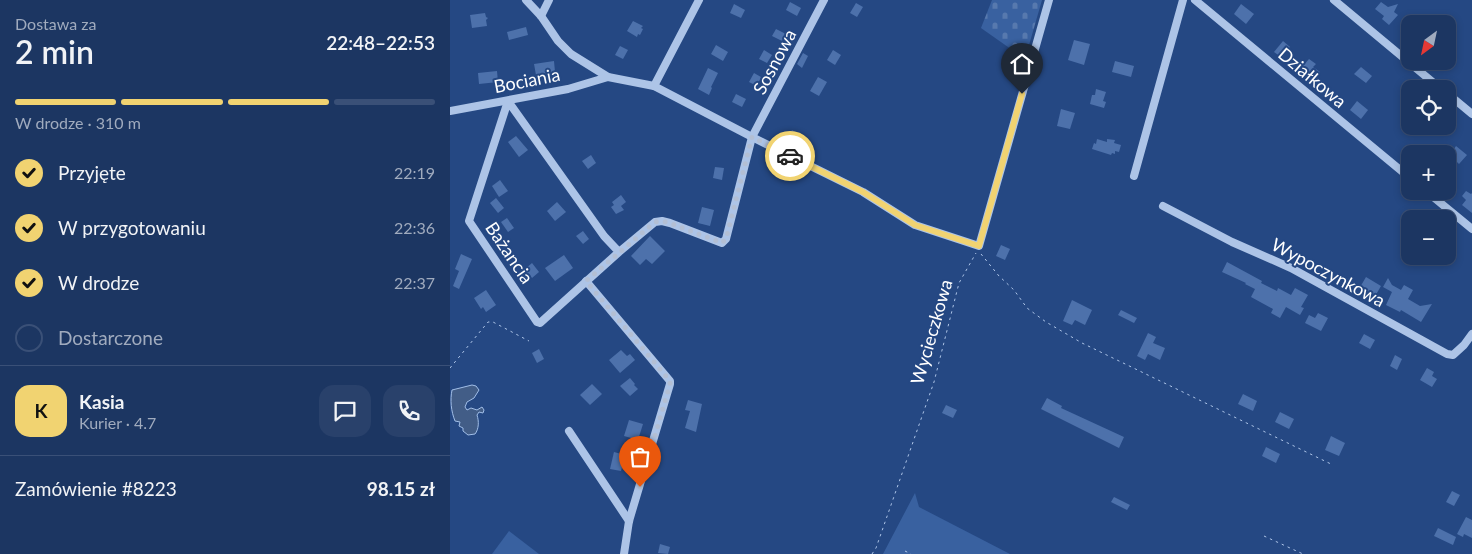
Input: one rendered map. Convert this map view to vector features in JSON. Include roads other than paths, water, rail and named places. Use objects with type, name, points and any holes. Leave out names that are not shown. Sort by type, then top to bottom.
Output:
[{"type":"street","points":[[526,0],[558,41],[571,54],[608,76],[654,86],[863,192],[915,225],[978,248],[1048,0]]},
{"type":"street","points":[[540,16],[549,0]]},
{"type":"street","points":[[654,86],[699,0]]},
{"type":"street","name":"Sosnowa","points":[[752,137],[824,0]]},
{"type":"street","points":[[1134,176],[1183,0]]},
{"type":"street","name":"Działkowa","points":[[1195,0],[1401,171]]},
{"type":"street","points":[[1334,0],[1430,80]]},
{"type":"street","name":"Bociania","points":[[450,111],[568,89],[608,76]]},
{"type":"street","points":[[508,101],[604,236],[619,252]]},
{"type":"street","name":"Bażancia","points":[[508,101],[469,222],[537,322],[540,323],[655,222],[662,221],[722,243],[726,239],[752,137]]},
{"type":"street","points":[[1456,101],[1472,114]]},
{"type":"street","points":[[1437,200],[1472,230]]},
{"type":"street","name":"Wypoczynkowa","points":[[1163,206],[1232,242],[1291,268],[1447,354],[1453,355],[1458,352],[1472,334]]},
{"type":"street","points":[[586,281],[670,381],[629,521],[624,554]]},
{"type":"street","points":[[569,431],[629,521]]}]
